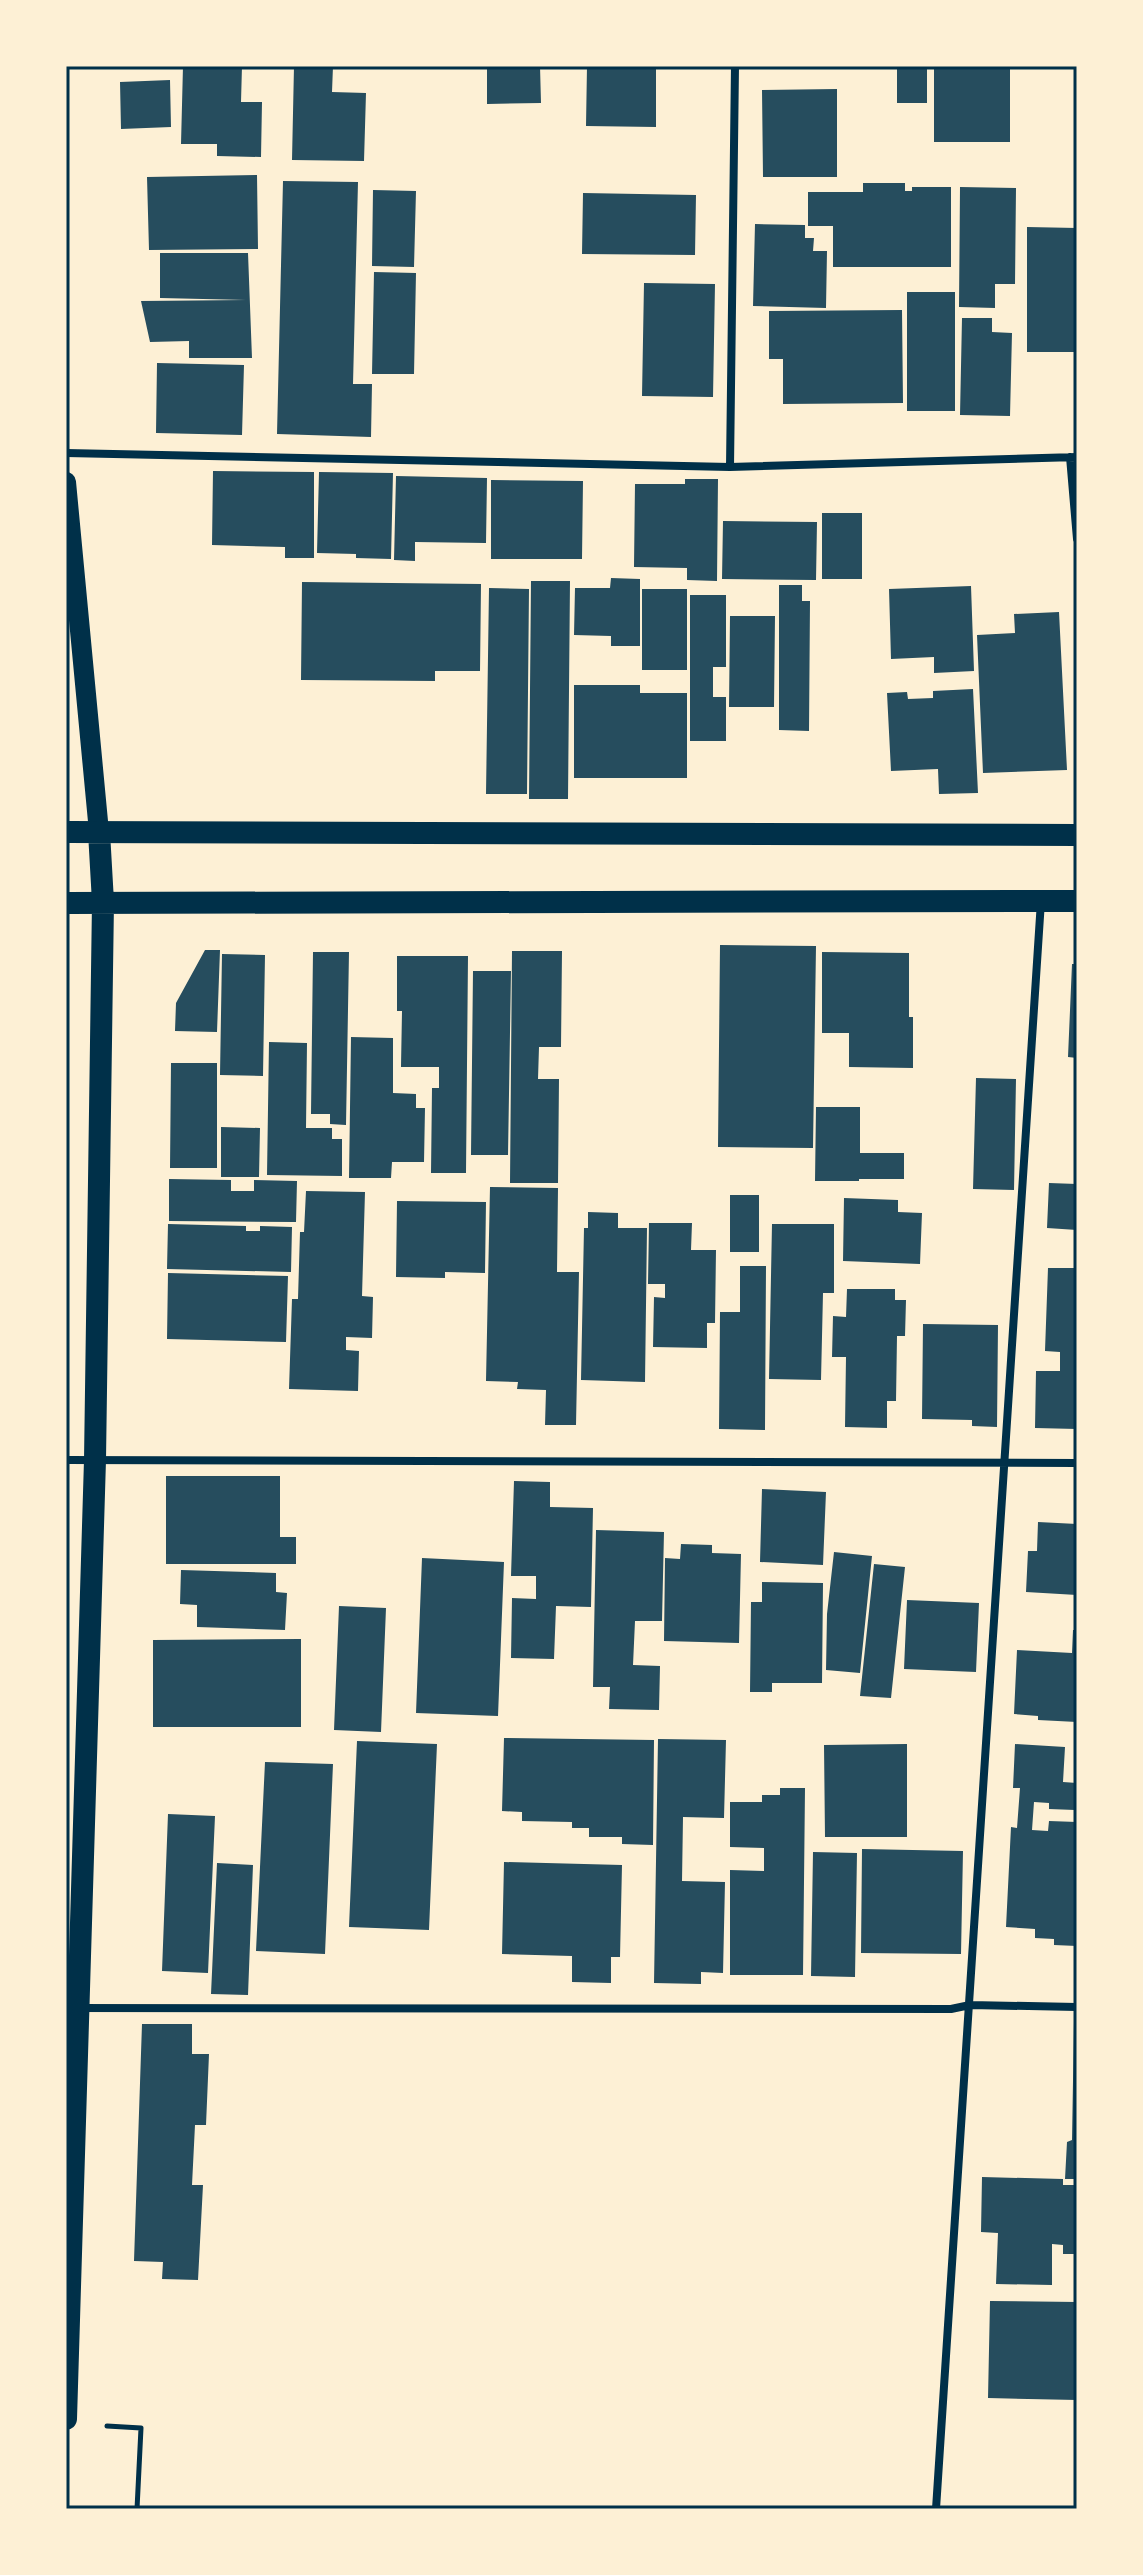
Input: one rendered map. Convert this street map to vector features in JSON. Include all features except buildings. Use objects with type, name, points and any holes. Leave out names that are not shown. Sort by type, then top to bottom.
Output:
[{"type":"highway","points":[[66,832],[1077,835]]},
{"type":"highway","points":[[66,2419],[72,2008],[95,1460],[103,902],[99,832]]},
{"type":"highway","points":[[66,903],[1077,901]]},
{"type":"main road","points":[[66,482],[99,832]]},
{"type":"street","points":[[730,467],[735,66]]},
{"type":"street","points":[[66,453],[730,467],[1074,457],[1077,539]]},
{"type":"street","points":[[936,2509],[1041,901]]},
{"type":"street","points":[[66,1460],[1077,1463]]},
{"type":"street","points":[[72,2008],[1077,2007]]},
{"type":"path","points":[[137,2509],[141,2428]]}]
